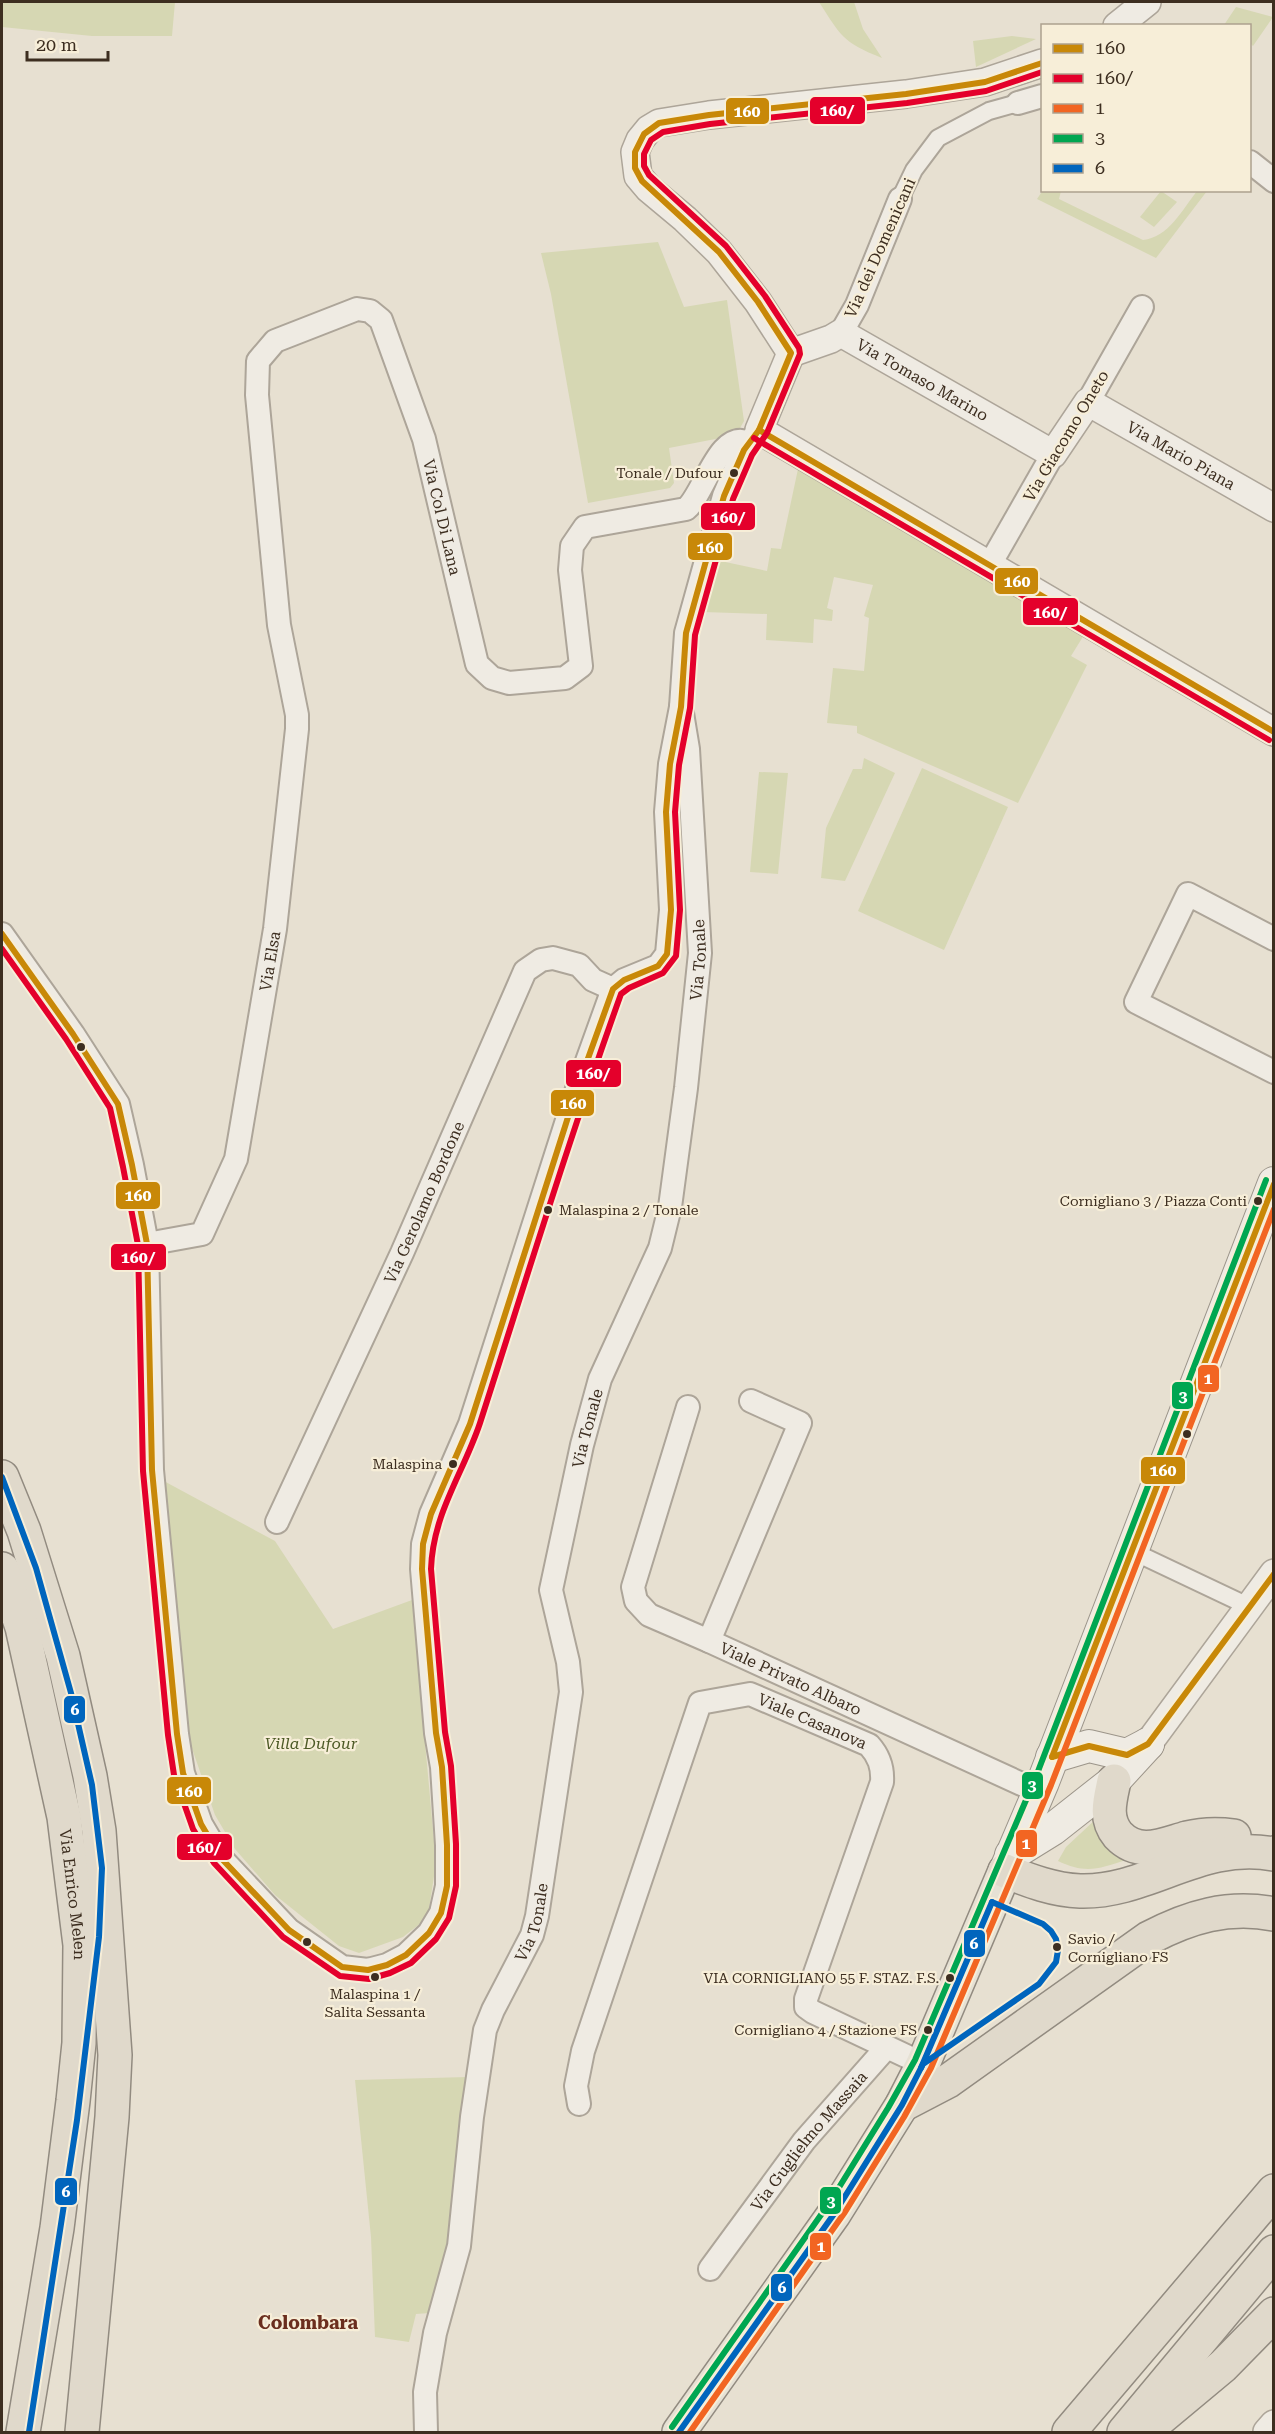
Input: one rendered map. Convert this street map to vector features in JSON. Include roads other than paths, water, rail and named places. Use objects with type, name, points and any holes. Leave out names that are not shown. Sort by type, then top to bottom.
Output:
[{"type":"highway","name":"Via Enrico Melen","points":[[2,1477],[24,1531],[63,1656],[90,1776],[99,1831],[102,1890]]},
{"type":"highway","name":"Via Enrico Melen","points":[[2,1569],[22,1627],[64,1817],[80,1945],[79,2043],[57,2228],[23,2433]]},
{"type":"highway","points":[[1114,1782],[1108,1807],[1110,1820],[1114,1830],[1125,1842],[1139,1849],[1162,1847],[1189,1838],[1218,1834],[1239,1836],[1274,1847]]},
{"type":"highway","points":[[1008,1863],[1058,1889],[1082,1891],[1107,1889],[1132,1883],[1215,1854],[1242,1852],[1274,1854]]},
{"type":"highway","points":[[29,2433],[63,2228],[84,2069],[102,1890]]},
{"type":"highway","points":[[83,2433],[112,2117],[115,2055],[102,1890]]},
{"type":"highway","points":[[902,2105],[948,2081],[1149,1938],[1178,1923],[1211,1913],[1240,1911],[1274,1914]]},
{"type":"highway","points":[[1069,2433],[1274,2191]]},
{"type":"highway","points":[[1124,2433],[1274,2252]]},
{"type":"highway","points":[[1143,2433],[1223,2366],[1274,2314]]},
{"type":"main road","points":[[679,2433],[834,2214],[902,2105],[922,2064],[1053,1757],[1274,1183]]},
{"type":"main road","points":[[1053,1757],[1089,1746],[1127,1755],[1148,1744]]},
{"type":"main road","points":[[1008,1863],[1114,1782],[1148,1744]]},
{"type":"street","points":[[1120,24],[1147,2]]},
{"type":"street","points":[[1041,63],[985,82],[906,94],[709,115],[659,123],[649,129],[640,140],[635,152],[638,176],[719,252],[758,302],[791,353],[754,436],[989,566],[1274,732]]},
{"type":"street","name":"Via dei Domenicani","points":[[841,333],[857,305],[914,170],[938,138],[988,111],[1041,96]]},
{"type":"street","points":[[1251,163],[1274,181]]},
{"type":"street","name":"Via Giacomo Oneto","points":[[989,566],[1053,454],[1088,402],[1142,306]]},
{"type":"street","name":"Via Col Di Lana","points":[[279,625],[256,395],[258,361],[275,341],[357,309],[370,311],[381,320],[424,439],[477,664],[492,678],[509,683],[565,678],[581,666],[570,570],[572,546],[585,527],[686,509],[696,498],[722,451],[737,441],[754,436]]},
{"type":"street","name":"Via Tomaso Marino","points":[[791,353],[831,339],[841,333],[1053,454]]},
{"type":"street","name":"Via Mario Piana","points":[[1088,402],[1274,508]]},
{"type":"street","name":"Via Tonale","points":[[426,2433],[425,2392],[435,2332],[459,2246],[471,2117],[485,2030],[532,1935],[537,1916],[571,1692],[568,1662],[551,1590],[582,1445],[600,1379],[660,1248],[670,1207],[700,953],[688,749],[681,707],[686,633],[724,496],[754,436]]},
{"type":"street","name":"Via Elsa","points":[[147,1244],[202,1234],[236,1159],[275,929],[297,729],[297,715],[279,625]]},
{"type":"street","points":[[2,934],[73,1034],[118,1104],[147,1244],[152,1470],[177,1734],[183,1773],[201,1824],[221,1858],[289,1930],[342,1967],[368,1970],[387,1965],[406,1955],[429,1933],[441,1914],[447,1886],[442,1767],[436,1733],[423,1581],[423,1544],[431,1514],[470,1424],[577,1089],[613,989],[624,980],[658,966],[667,954],[671,910],[666,812],[670,764],[681,707]]},
{"type":"street","points":[[1274,939],[1188,894],[1136,1002],[1274,1072]]},
{"type":"street","name":"Via Gerolamo Bordone","points":[[277,1522],[402,1253],[525,971],[541,960],[553,958],[579,965],[592,980],[613,989]]},
{"type":"street","name":"Viale Privato Albaro","points":[[751,1401],[800,1423],[710,1641],[1039,1792]]},
{"type":"street","points":[[688,1407],[633,1587],[636,1601],[649,1616],[710,1641]]},
{"type":"street","points":[[1132,1551],[1248,1606]]},
{"type":"street","points":[[1148,1744],[1270,1577]]},
{"type":"street","name":"Viale Casanova","points":[[579,2104],[576,2086],[583,2051],[700,1703],[750,1694],[869,1745],[877,1754],[882,1782],[806,1999],[806,2007],[886,2048]]},
{"type":"street","points":[[886,2048],[922,2064]]},
{"type":"street","name":"Via Guglielmo Massaia","points":[[710,2269],[804,2141],[886,2048]]},
{"type":"street","points":[[83,2433],[92,2358]]},
{"type":"street","points":[[1267,2433],[1274,2424]]},
{"type":"place","name":"Tonale / Dufour","points":[[734,473]]},
{"type":"place","name":"Cornigliano 3 / Piazza Conti","points":[[1258,1201]]},
{"type":"place","name":"Malaspina 2 / Tonale","points":[[548,1210]]},
{"type":"place","name":"Malaspina","points":[[453,1464]]},
{"type":"place","name":"Savio / Cornigliano FS","points":[[1057,1947]]},
{"type":"place","name":"Malaspina 1 / Salita Sessanta","points":[[375,1977]]},
{"type":"place","name":"VIA CORNIGLIANO 55 F. STAZ. F.S.","points":[[950,1978]]},
{"type":"place","name":"Cornigliano 4 / Stazione FS","points":[[928,2030]]},
{"type":"district","name":"Colombara","points":[[308,2322]]},
{"type":"park label","name":"Villa Dufour","points":[[311,1743]]}]
